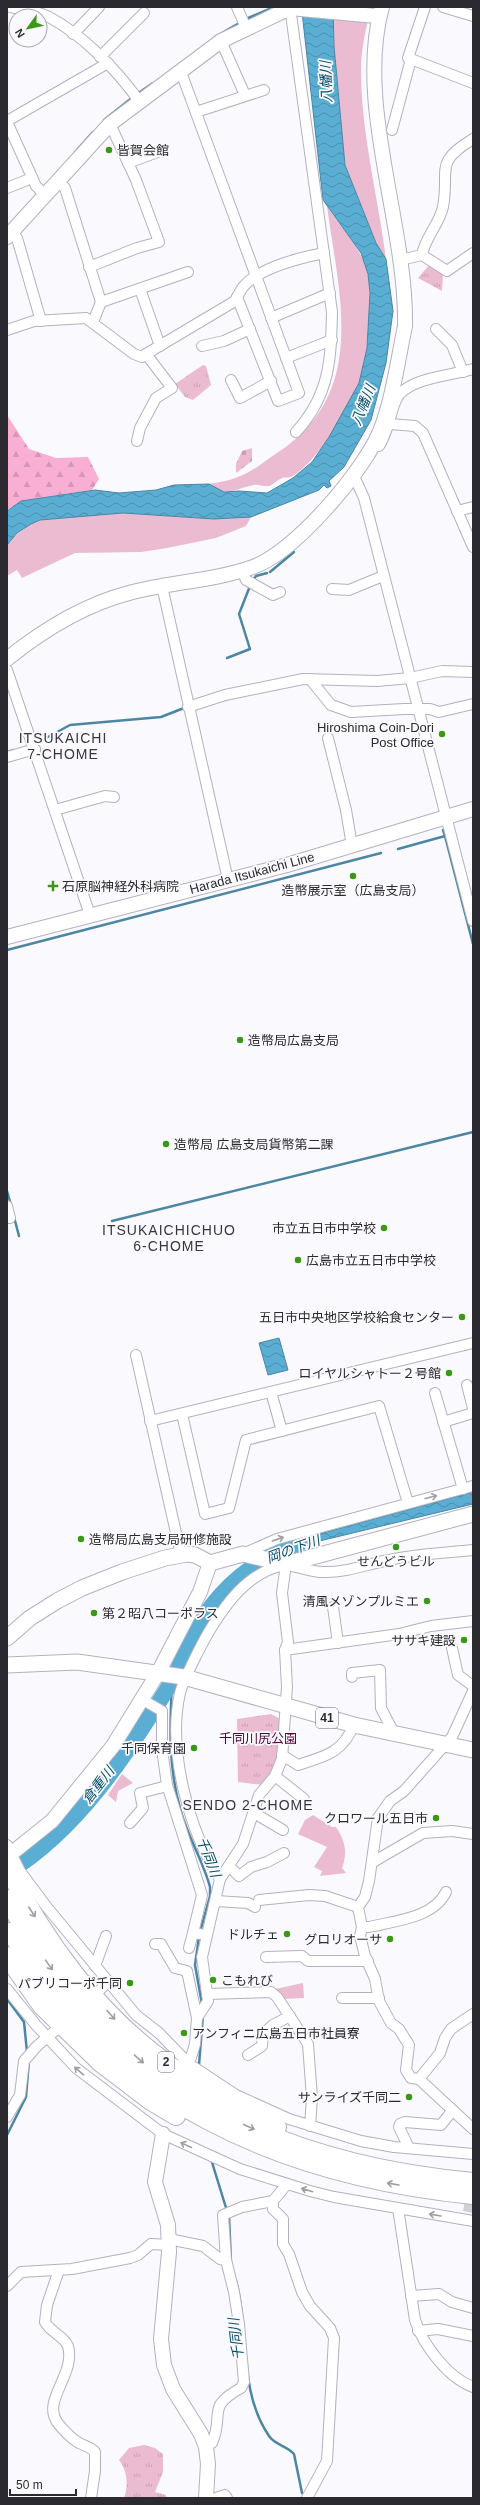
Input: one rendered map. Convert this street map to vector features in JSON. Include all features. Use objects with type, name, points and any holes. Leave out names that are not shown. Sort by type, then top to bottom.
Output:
[{"type":"highway","name":"2","points":[[11,1861],[30,1909],[69,1967],[115,2020],[168,2064],[228,2102],[291,2134],[337,2148],[381,2168]]},
{"type":"highway","name":"2","points":[[7,1899],[21,1937],[41,1977],[69,2010],[100,2042],[153,2086],[201,2118],[234,2135],[272,2151],[317,2166]]},
{"type":"highway","name":"2","points":[[7,1924],[52,1970],[99,2023],[145,2064],[177,2087],[209,2107],[269,2136],[304,2148],[381,2168],[473,2182]]},
{"type":"highway","name":"2","points":[[7,1956],[42,2006],[101,2063],[152,2102],[210,2137],[265,2155],[386,2183],[473,2195]]},
{"type":"main road","points":[[7,1638],[35,1615],[70,1594],[149,1563],[181,1555],[195,1555],[210,1563],[246,1555],[281,1563],[473,1514]]},
{"type":"main road","name":"41","points":[[7,1665],[77,1662],[186,1677],[354,1725],[395,1735],[473,1750]]},
{"type":"street","points":[[73,34],[99,7]]},
{"type":"street","points":[[237,7],[244,23]]},
{"type":"street","points":[[425,7],[408,58],[473,83]]},
{"type":"street","points":[[443,7],[473,16]]},
{"type":"street","points":[[290,8],[332,312],[332,340],[328,371],[320,399],[311,414],[296,432]]},
{"type":"street","points":[[7,659],[60,621],[85,609],[128,594],[162,586],[225,575],[255,566],[276,554],[301,533],[353,474],[381,429],[399,354],[405,312],[400,260],[376,99],[376,38],[379,13],[290,8],[244,23],[181,72],[136,98],[58,181],[42,192],[10,234],[17,238],[41,321]]},
{"type":"street","points":[[42,192],[32,178],[7,121],[104,60],[144,13]]},
{"type":"street","points":[[48,19],[73,34],[104,60],[136,98]]},
{"type":"street","points":[[221,41],[245,95]]},
{"type":"street","points":[[392,130],[411,59]]},
{"type":"street","points":[[181,72],[299,393],[278,400],[237,297]]},
{"type":"street","points":[[196,112],[264,90]]},
{"type":"street","points":[[89,267],[137,248],[159,242],[128,163],[110,124]]},
{"type":"street","points":[[422,255],[425,243],[435,227],[443,207],[445,165],[455,150],[473,138]]},
{"type":"street","points":[[128,163],[163,150]]},
{"type":"street","points":[[7,188],[32,178]]},
{"type":"street","points":[[58,181],[65,188],[101,302],[93,322]]},
{"type":"street","points":[[7,330],[41,321],[86,318],[93,322],[99,330],[134,354],[142,356],[237,297],[243,287],[256,277],[290,261],[324,253]]},
{"type":"street","points":[[400,260],[422,255],[447,271],[473,253]]},
{"type":"street","points":[[101,302],[188,272]]},
{"type":"street","points":[[140,288],[160,346]]},
{"type":"street","points":[[271,318],[330,293]]},
{"type":"street","points":[[202,346],[224,341],[250,329]]},
{"type":"street","points":[[436,329],[452,345],[463,372]]},
{"type":"street","points":[[286,358],[332,340]]},
{"type":"street","points":[[137,441],[140,428],[156,398],[172,388],[146,354]]},
{"type":"street","points":[[353,474],[361,471],[377,449],[390,424],[405,364],[399,354]]},
{"type":"street","points":[[396,399],[407,386],[473,369]]},
{"type":"street","points":[[230,380],[240,398],[271,381]]},
{"type":"street","points":[[390,424],[415,426],[423,433],[473,547]]},
{"type":"street","points":[[353,474],[364,498],[473,921]]},
{"type":"street","points":[[457,511],[473,507]]},
{"type":"street","points":[[242,570],[246,580],[273,595],[280,592]]},
{"type":"street","points":[[332,589],[349,590],[383,576]]},
{"type":"street","points":[[162,586],[228,880]]},
{"type":"street","points":[[7,670],[35,749],[90,916]]},
{"type":"street","points":[[188,707],[225,695],[310,679],[377,681],[410,678],[442,671],[473,672]]},
{"type":"street","points":[[310,679],[331,705],[341,710],[359,713],[418,709],[447,712],[473,704]]},
{"type":"street","points":[[328,738],[346,810],[352,846]]},
{"type":"street","points":[[7,757],[35,749]]},
{"type":"street","points":[[55,810],[105,796],[114,797]]},
{"type":"street","name":"Harada Itsukaichi Line","points":[[7,937],[228,880],[352,846],[473,809]]},
{"type":"street","points":[[7,1206],[10,1218]]},
{"type":"street","points":[[150,1421],[473,1342]]},
{"type":"street","points":[[136,1355],[181,1555]]},
{"type":"street","points":[[467,1384],[473,1408]]},
{"type":"street","points":[[271,1392],[282,1431]]},
{"type":"street","points":[[435,1393],[463,1489]]},
{"type":"street","points":[[182,1414],[205,1514],[229,1508],[246,1440],[379,1406],[408,1503]]},
{"type":"street","points":[[443,1422],[473,1413]]},
{"type":"street","points":[[246,1555],[277,1539],[473,1486]]},
{"type":"street","points":[[220,1879],[208,1861],[195,1833],[179,1759],[179,1703],[180,1692],[186,1677],[206,1636],[231,1599],[251,1580],[281,1563],[330,1572],[411,1556],[473,1550]]},
{"type":"street","points":[[210,1563],[200,1592],[161,1673],[145,1701],[113,1746],[74,1796],[11,1861],[136,2015],[159,2033],[189,2064],[236,2095],[310,2126],[361,2141],[409,2148],[473,2154]]},
{"type":"street","points":[[189,1948],[200,1934],[216,1901],[220,1879],[243,1844],[260,1795],[275,1776],[282,1755],[286,1705],[285,1650],[288,1642],[282,1593],[281,1563]]},
{"type":"street","points":[[333,1607],[338,1643]]},
{"type":"street","points":[[285,1650],[400,1634],[431,1626],[473,1621]]},
{"type":"street","points":[[452,1648],[458,1675],[473,1686]]},
{"type":"street","points":[[352,1677],[352,1673],[380,1670],[381,1708],[395,1735]]},
{"type":"street","points":[[473,1691],[452,1738],[381,1813],[376,1825],[373,1862],[365,1897],[358,1907],[362,1927],[360,1936],[379,1998],[391,2023],[399,2029],[409,2045],[406,2070],[411,2078],[419,2079],[473,2129]]},
{"type":"street","points":[[145,1701],[162,1711],[162,1749],[167,1786],[202,1895],[200,1934],[202,1968],[208,2001],[198,2017]]},
{"type":"street","points":[[282,1755],[298,1765],[331,1754],[347,1741],[354,1725]]},
{"type":"street","points":[[275,1776],[304,1799]]},
{"type":"street","points":[[130,1823],[143,1808],[140,1793],[167,1786]]},
{"type":"street","points":[[254,1813],[283,1830]]},
{"type":"street","points":[[373,1862],[423,1833],[452,1831],[473,1834]]},
{"type":"street","points":[[229,1866],[239,1876],[251,1867],[267,1862],[284,1853]]},
{"type":"street","points":[[362,1927],[369,1927],[422,1913],[435,1907],[446,1892]]},
{"type":"street","points":[[216,1901],[257,1903],[309,1894],[325,1896],[358,1907]]},
{"type":"street","points":[[95,1966],[106,1936]]},
{"type":"street","points":[[155,1944],[161,1944],[175,1968],[187,1971],[198,2017],[195,2044],[189,2064]]},
{"type":"street","points":[[266,1957],[302,1956],[308,1961],[368,1961]]},
{"type":"street","points":[[99,1991],[108,1981]]},
{"type":"street","points":[[7,1989],[47,2038],[76,2068],[99,2088],[163,2134],[240,2169],[334,2197],[469,2218]]},
{"type":"street","points":[[207,1994],[271,1992],[290,2016],[308,2044],[312,2098],[310,2126]]},
{"type":"street","points":[[342,1998],[379,1998]]},
{"type":"street","points":[[419,2079],[440,2053],[445,2038],[451,2029],[473,2014]]},
{"type":"street","points":[[248,2055],[262,2046],[263,2034],[268,2029],[290,2016]]},
{"type":"street","points":[[7,2117],[20,2095],[24,2061],[30,2053],[56,2030]]},
{"type":"street","points":[[409,2148],[399,2127],[400,2124],[405,2122],[441,2125],[452,2111]]},
{"type":"street","points":[[163,2134],[155,2182],[168,2225],[169,2242],[161,2339],[164,2364],[173,2389],[204,2444],[208,2464],[206,2498]]},
{"type":"street","points":[[204,2444],[212,2443],[215,2435],[219,2406],[227,2395],[241,2388],[244,2382],[240,2324],[226,2260],[227,2213],[273,2201],[287,2184]]},
{"type":"street","points":[[273,2201],[273,2209],[284,2219],[282,2244],[289,2254],[302,2292],[310,2306],[330,2328],[334,2338],[327,2461],[309,2495]]},
{"type":"street","points":[[398,2208],[411,2296],[418,2331],[424,2343],[450,2371],[461,2382],[473,2387]]},
{"type":"street","points":[[7,2286],[21,2272],[59,2270],[130,2258],[138,2255],[151,2244],[169,2242],[203,2246],[220,2259],[226,2260]]},
{"type":"street","points":[[59,2270],[47,2305],[45,2322],[66,2344],[69,2364],[54,2400],[53,2410],[54,2416],[61,2427],[78,2443],[92,2448],[95,2452],[96,2471],[91,2498]]},
{"type":"street","points":[[411,2296],[439,2294],[452,2302],[473,2308]]},
{"type":"street","points":[[418,2331],[438,2329],[468,2338]]},
{"type":"street","points":[[216,2498],[225,2495],[227,2498]]},
{"type":"green space","points":[[333,7],[371,7],[362,54],[362,94],[367,141],[386,259],[376,243],[345,165],[334,46]]},
{"type":"green space","points":[[327,206],[356,247],[368,275],[370,315],[368,344],[359,383],[340,421],[322,447],[303,469],[293,476],[282,478],[269,486],[256,485],[226,492],[222,491],[209,484],[231,480],[243,475],[277,453],[306,429],[325,402],[336,372],[341,341],[341,308]]},
{"type":"green space","points":[[430,264],[443,274],[442,291],[418,278]]},
{"type":"green space","points":[[203,365],[206,366],[211,385],[193,400],[185,397],[175,384]]},
{"type":"green space","points":[[7,415],[29,449],[56,458],[88,457],[99,479],[92,490],[21,501],[7,510]]},
{"type":"green space","points":[[252,448],[252,461],[236,473],[236,464],[242,451]]},
{"type":"green space","points":[[123,513],[214,519],[251,517],[246,526],[216,538],[141,552],[75,553],[22,578],[17,570],[7,576],[7,545],[17,534],[31,524],[40,520]]},
{"type":"green space","name":"千同川尻公園","points":[[271,1714],[280,1719],[277,1765],[263,1785],[238,1782],[237,1719]]},
{"type":"green space","points":[[122,1774],[133,1783],[118,1791],[116,1802],[108,1795]]},
{"type":"green space","points":[[313,1815],[332,1827],[336,1827],[339,1832],[345,1847],[345,1857],[342,1868],[346,1873],[320,1876],[322,1871],[314,1867],[327,1847],[298,1834],[305,1820]]},
{"type":"green space","points":[[303,1983],[304,1998],[282,1999],[275,1989]]},
{"type":"green space","points":[[144,2445],[155,2448],[163,2454],[163,2472],[155,2492],[166,2495],[167,2498],[124,2498],[127,2483],[124,2468],[119,2460],[129,2448]]},
{"type":"water","name":"八幡川","points":[[333,7],[334,46],[345,165],[376,243],[386,259],[393,311],[386,363],[371,420],[344,467],[329,481],[331,486],[327,488],[324,485],[319,490],[251,517],[214,519],[123,513],[40,520],[17,533],[7,545],[7,511],[21,501],[95,490],[119,493],[156,490],[174,485],[209,484],[224,492],[239,491],[267,493],[293,478],[312,462],[329,437],[359,383],[367,348],[370,293],[368,274],[361,253],[323,200],[302,12]]},
{"type":"water","points":[[279,1338],[288,1370],[268,1375],[259,1343]]},
{"type":"water","points":[[473,1492],[473,1504],[278,1551],[323,1533]]},
{"type":"waterway","points":[[246,19],[274,7]]},
{"type":"waterway","points":[[215,37],[241,22]]},
{"type":"waterway","points":[[137,94],[153,83]]},
{"type":"waterway","points":[[104,120],[133,97]]},
{"type":"waterway","points":[[75,152],[93,132]]},
{"type":"waterway","points":[[270,572],[294,552]]},
{"type":"waterway","points":[[253,580],[256,576],[267,573]]},
{"type":"waterway","points":[[227,658],[250,649],[239,614],[250,586]]},
{"type":"waterway","points":[[37,743],[70,725],[161,717],[184,708]]},
{"type":"waterway","points":[[7,752],[14,750]]},
{"type":"waterway","points":[[398,849],[445,836],[443,830]]},
{"type":"waterway","points":[[445,836],[473,944]]},
{"type":"waterway","points":[[7,950],[381,853]]},
{"type":"waterway","points":[[112,1221],[473,1132]]},
{"type":"waterway","points":[[7,1191],[11,1205]]},
{"type":"waterway","points":[[14,1217],[19,1236]]},
{"type":"waterway","name":"倉重川","points":[[7,1873],[33,1855],[57,1835],[100,1788],[137,1736],[171,1683],[199,1624],[221,1594],[234,1581],[264,1560],[299,1544]]},
{"type":"waterway","name":"千同川","points":[[172,1681],[171,1745],[173,1776],[183,1818],[210,1887],[210,1896],[200,1932]]},
{"type":"waterway","name":"千同川","points":[[199,1937],[195,1965],[202,2004]]},
{"type":"waterway","points":[[7,1999],[24,2022],[27,2052]]},
{"type":"waterway","name":"千同川","points":[[199,2065],[203,2015]]},
{"type":"waterway","points":[[7,2135],[26,2097],[29,2060]]},
{"type":"waterway","name":"千同川","points":[[211,2159],[227,2211]]},
{"type":"waterway","name":"千同川","points":[[229,2216],[231,2263]]},
{"type":"waterway","name":"千同川","points":[[236,2281],[243,2320],[249,2381],[259,2419],[269,2436],[294,2454],[302,2493],[305,2495]]},
{"type":"tunnel","points":[[468,2212],[472,2190]]},
{"type":"place","name":"皆賀会館","points":[[109,150]]},
{"type":"place","name":"Hiroshima Coin-Dori Post Office","points":[[442,734]]},
{"type":"place","name":"造幣展示室（広島支局）","points":[[353,876]]},
{"type":"place","name":"石原脳神経外科病院","points":[[53,886]]},
{"type":"place","name":"造幣局広島支局","points":[[240,1040]]},
{"type":"place","name":"造幣局 広島支局貨幣第二課","points":[[166,1144]]},
{"type":"place","name":"市立五日市中学校","points":[[384,1228]]},
{"type":"place","name":"広島市立五日市中学校","points":[[298,1260]]},
{"type":"place","name":"五日市中央地区学校給食センター","points":[[462,1317]]},
{"type":"place","name":"ロイヤルシャトー２号館","points":[[449,1373]]},
{"type":"place","name":"造幣局広島支局研修施設","points":[[81,1539]]},
{"type":"place","name":"せんどうビル","points":[[396,1547]]},
{"type":"place","name":"清風メゾンプルミエ","points":[[427,1601]]},
{"type":"place","name":"第２昭八コーポラス","points":[[94,1613]]},
{"type":"place","name":"ササキ建設","points":[[464,1640]]},
{"type":"place","name":"千同保育園","points":[[194,1748]]},
{"type":"place","name":"クロワール五日市","points":[[436,1818]]},
{"type":"place","name":"ドルチェ","points":[[287,1934]]},
{"type":"place","name":"グロリオーサ","points":[[390,1939]]},
{"type":"place","name":"こもれび","points":[[213,1980]]},
{"type":"place","name":"パブリコーポ千同","points":[[130,1983]]},
{"type":"place","name":"アンフィニ広島五日市社員寮","points":[[184,2033]]},
{"type":"place","name":"サンライズ千同二","points":[[409,2097]]},
{"type":"district","name":"ITSUKAICHI 7-CHOME","points":[[63,746]]},
{"type":"district","name":"ITSUKAICHICHUO 6-CHOME","points":[[169,1238]]},
{"type":"district","name":"SENDO 2-CHOME","points":[[248,1805]]},
{"type":"water label","name":"岡の下川","points":[[293,1549]]}]
